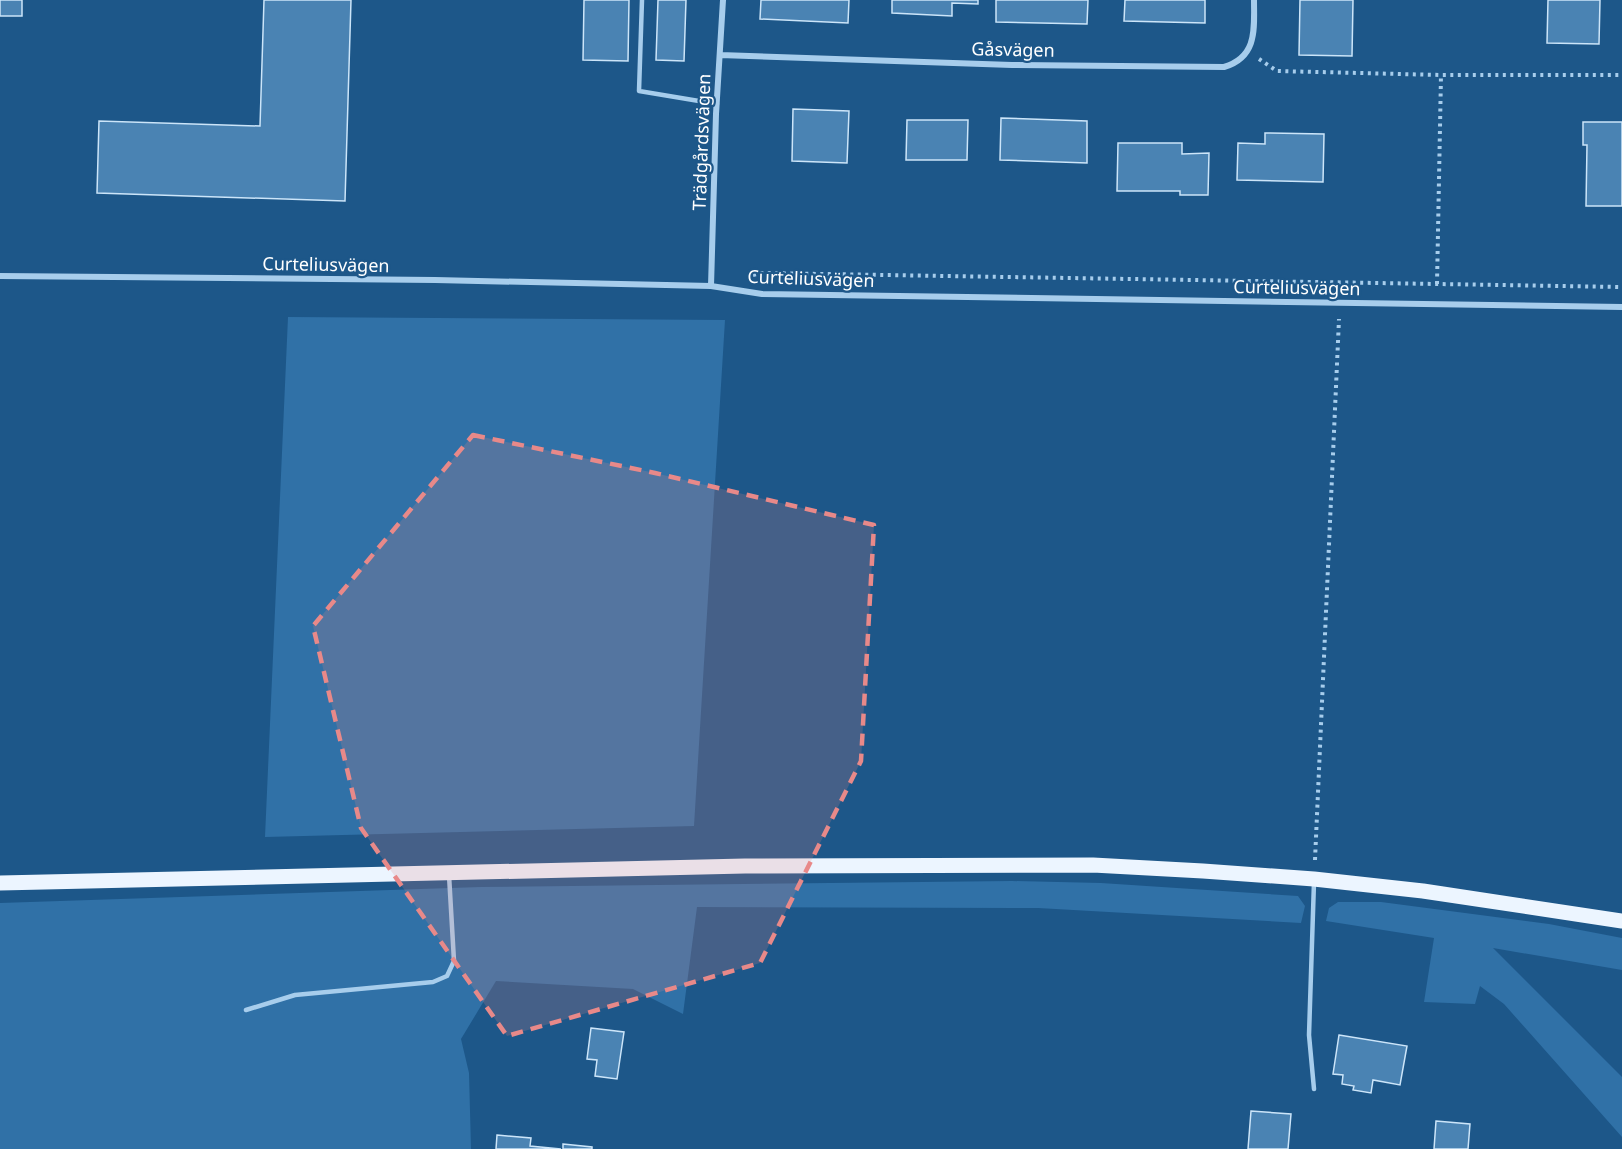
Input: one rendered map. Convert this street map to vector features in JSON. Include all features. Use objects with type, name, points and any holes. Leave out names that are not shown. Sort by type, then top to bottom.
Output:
[{"type":"main road","points":[[0,883],[746,866],[1093,865],[1314,879],[1423,891],[1622,921]]},
{"type":"street","name":"Trädgårdsvägen","points":[[711,286],[723,0]]},
{"type":"street","points":[[1248,52],[1254,33],[1254,0]]},
{"type":"street","name":"Gåsvägen","points":[[720,55],[1012,65],[1224,67],[1233,64],[1248,52]]},
{"type":"street","name":"Curteliusvägen","points":[[0,276],[446,280],[711,286],[762,294],[1622,307]]},
{"type":"lane","points":[[642,0],[639,91],[717,104]]},
{"type":"lane","points":[[246,1011],[295,995],[433,982],[447,976],[454,961],[449,872]]},
{"type":"lane","points":[[1314,879],[1308,1035],[1314,1089]]},
{"type":"path","points":[[1248,52],[1276,71],[1441,75],[1622,75]]},
{"type":"path","points":[[1437,284],[1441,75]]},
{"type":"path","points":[[752,275],[786,273],[1622,287]]},
{"type":"path","points":[[1314,879],[1340,303]]},
{"type":"highlighted area","points":[[473,435],[655,473],[874,525],[861,761],[760,963],[507,1036],[361,828],[313,626]]},
{"type":"shaded area","points":[[288,317],[725,320],[694,826],[265,837]]},
{"type":"shaded area","points":[[1012,881],[1101,883],[1298,896],[1305,906],[1301,923],[1038,908],[697,907],[683,1014],[633,989],[496,981],[461,1039],[469,1073],[471,1149],[0,1149],[0,903],[481,887]]},
{"type":"shaded area","points":[[1338,902],[1381,902],[1549,924],[1622,938],[1622,970],[1493,948],[1622,1077],[1622,1137],[1504,1004],[1480,986],[1475,1004],[1424,1002],[1434,938],[1326,921],[1329,908]]},
{"type":"building","points":[[0,0],[22,0],[22,16],[0,16]]},
{"type":"building","points":[[264,0],[351,0],[345,201],[97,193],[99,121],[260,126]]},
{"type":"building","points":[[584,0],[629,0],[628,61],[583,60]]},
{"type":"building","points":[[658,0],[686,0],[684,61],[656,60]]},
{"type":"building","points":[[761,0],[849,0],[848,23],[760,19]]},
{"type":"building","points":[[892,0],[978,0],[978,4],[952,3],[952,16],[892,13]]},
{"type":"building","points":[[996,0],[1088,0],[1087,24],[996,22]]},
{"type":"building","points":[[1125,0],[1205,0],[1205,23],[1124,21]]},
{"type":"building","points":[[1300,0],[1353,0],[1352,56],[1299,55]]},
{"type":"building","points":[[1548,0],[1600,0],[1599,44],[1547,43]]},
{"type":"building","points":[[793,109],[849,111],[847,163],[792,161]]},
{"type":"building","points":[[1001,118],[1087,121],[1087,163],[1000,160]]},
{"type":"building","points":[[907,120],[968,120],[967,160],[906,160]]},
{"type":"building","points":[[1583,122],[1622,122],[1622,206],[1586,206],[1587,145],[1583,145]]},
{"type":"building","points":[[1265,133],[1324,134],[1323,182],[1237,180],[1238,143],[1265,144]]},
{"type":"building","points":[[1118,143],[1182,143],[1182,154],[1209,153],[1208,195],[1180,195],[1180,191],[1117,191]]},
{"type":"building","points":[[591,1028],[624,1032],[617,1079],[595,1076],[597,1060],[587,1059]]},
{"type":"building","points":[[1339,1035],[1407,1046],[1400,1085],[1373,1080],[1371,1093],[1353,1090],[1354,1086],[1342,1084],[1343,1075],[1333,1074]]},
{"type":"building","points":[[1251,1111],[1291,1114],[1288,1149],[1248,1149]]},
{"type":"building","points":[[1436,1121],[1470,1124],[1468,1149],[1434,1149]]},
{"type":"building","points":[[497,1135],[531,1138],[530,1146],[561,1149],[496,1149]]},
{"type":"building","points":[[563,1144],[592,1147],[592,1149],[563,1149]]}]
